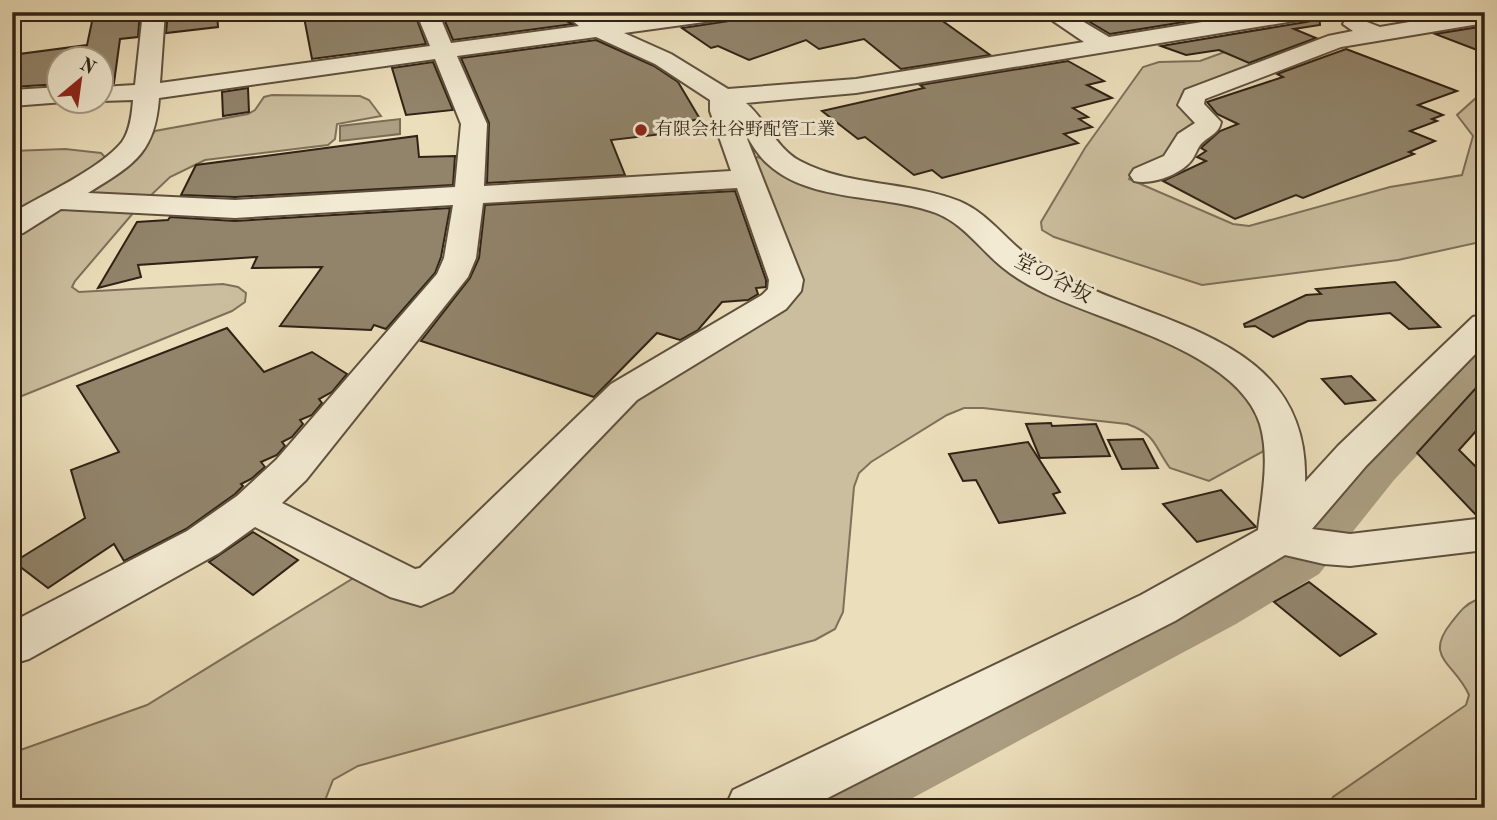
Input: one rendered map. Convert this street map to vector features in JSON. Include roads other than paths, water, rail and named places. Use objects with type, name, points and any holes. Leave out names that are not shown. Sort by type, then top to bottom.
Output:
[{"type":"street","points":[[12,226],[115,164],[128,153],[141,133],[154,12]]},
{"type":"street","points":[[12,645],[203,542],[252,508],[291,470],[452,277],[460,258],[469,195],[474,124],[427,12]]},
{"type":"street","points":[[1051,12],[1105,45]]},
{"type":"street","points":[[252,508],[406,585],[421,588],[436,580],[624,392],[774,302],[784,291],[786,280],[723,111],[723,97],[856,86],[1306,12]]},
{"type":"street","points":[[1319,12],[1378,34]]},
{"type":"street","points":[[116,93],[146,92],[443,51],[586,21],[711,13]]},
{"type":"street","points":[[1144,175],[1174,162],[1180,157],[1188,139],[1207,127],[1205,117],[1191,105],[1190,100],[1194,95],[1336,41],[1470,19]]},
{"type":"street","name":"堂の谷坂","points":[[586,21],[663,59],[723,97],[746,117],[774,156],[788,166],[828,182],[947,207],[979,226],[1004,255],[1027,271],[1168,330],[1217,356],[1238,371],[1270,405],[1283,433],[1299,542]]},
{"type":"street","points":[[12,97],[46,96]]},
{"type":"street","points":[[53,200],[208,209],[748,179]]},
{"type":"street","points":[[753,808],[1158,608],[1299,542],[1352,456],[1485,324]]},
{"type":"street","points":[[1299,542],[1350,550],[1485,534]]},
{"type":"waterway","points":[[824,808],[1214,607],[1298,558],[1375,467],[1485,353]]},
{"type":"place","name":"有限会社谷野配管工業","points":[[641,130]]}]
